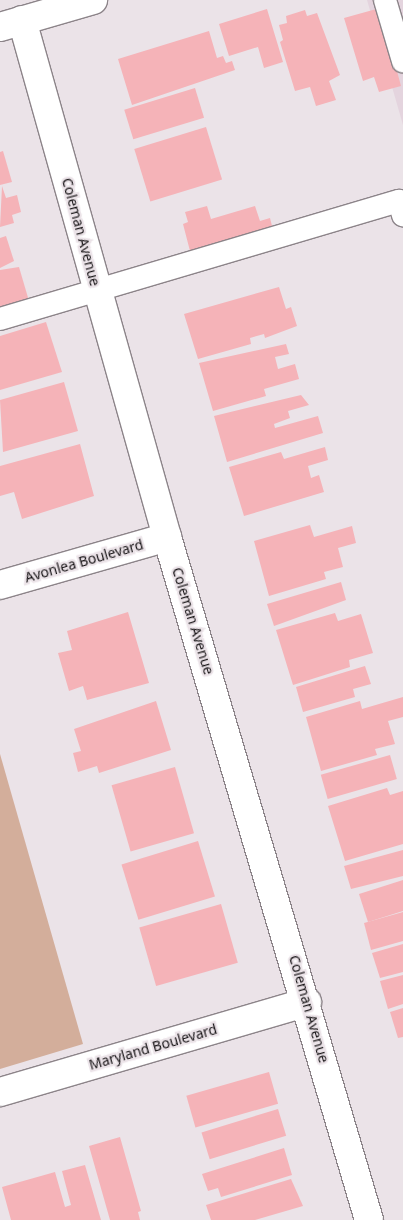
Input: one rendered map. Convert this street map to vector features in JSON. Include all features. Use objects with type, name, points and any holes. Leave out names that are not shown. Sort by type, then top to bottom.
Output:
[{"type":"street","points":[[11,24],[93,0]]},
{"type":"street","name":"Coleman Avenue","points":[[11,24],[98,292],[167,537],[307,1002],[369,1220]]},
{"type":"street","name":"Avonlea Boulevard","points":[[0,585],[167,537]]},
{"type":"street","name":"Maryland Boulevard","points":[[0,1092],[307,1002]]},
{"type":"lane","points":[[385,0],[403,61]]},
{"type":"lane","points":[[0,319],[402,205]]},
{"type":"shaded area","points":[[367,0],[403,0],[403,125]]},
{"type":"shaded area","points":[[0,754],[83,1044],[0,1069]]},
{"type":"building","points":[[380,8],[401,86],[379,92],[374,77],[363,81],[344,18]]},
{"type":"building","points":[[267,9],[283,62],[264,68],[258,47],[229,56],[219,24]]},
{"type":"building","points":[[305,10],[307,16],[317,13],[340,75],[329,81],[336,100],[316,106],[310,87],[295,91],[280,42],[283,40],[279,25],[287,23],[286,16]]},
{"type":"building","points":[[209,31],[217,58],[223,56],[226,63],[232,61],[235,70],[132,105],[118,59]]},
{"type":"building","points":[[195,88],[204,118],[133,139],[124,110]]},
{"type":"building","points":[[206,127],[222,180],[150,202],[134,149]]},
{"type":"building","points":[[3,151],[12,182],[0,185],[0,152]]},
{"type":"building","points":[[2,186],[6,198],[17,195],[21,212],[12,215],[14,223],[0,227]]},
{"type":"building","points":[[207,206],[211,219],[255,206],[260,221],[270,218],[272,226],[190,251],[183,224],[188,222],[185,212]]},
{"type":"building","points":[[6,236],[14,261],[0,268],[0,238]]},
{"type":"building","points":[[19,267],[29,301],[0,309],[0,270]]},
{"type":"building","points":[[279,287],[286,309],[291,307],[297,326],[265,338],[264,334],[250,338],[251,344],[198,359],[184,314]]},
{"type":"building","points":[[46,322],[62,372],[0,390],[0,336]]},
{"type":"building","points":[[286,344],[289,354],[275,357],[278,369],[295,364],[299,379],[264,389],[266,396],[213,411],[199,363]]},
{"type":"building","points":[[64,382],[78,431],[3,452],[0,400]]},
{"type":"building","points":[[301,395],[309,405],[288,411],[290,418],[274,424],[275,428],[318,416],[323,433],[227,462],[214,416]]},
{"type":"building","points":[[80,444],[94,496],[22,519],[14,492],[0,496],[0,466]]},
{"type":"building","points":[[325,447],[328,460],[308,466],[311,478],[319,475],[324,492],[244,516],[229,467],[281,452],[284,459]]},
{"type":"building","points":[[310,525],[314,537],[352,526],[356,543],[338,548],[343,567],[324,572],[326,579],[269,596],[254,541]]},
{"type":"building","points":[[341,582],[346,600],[274,626],[267,604]]},
{"type":"building","points":[[128,612],[149,683],[87,700],[83,686],[69,691],[58,653],[72,650],[67,631]]},
{"type":"building","points":[[335,613],[338,621],[361,614],[373,653],[349,660],[350,667],[293,685],[276,630]]},
{"type":"building","points":[[365,666],[371,684],[353,689],[355,697],[303,712],[296,687]]},
{"type":"building","points":[[403,697],[403,717],[388,721],[395,744],[375,749],[377,755],[321,771],[306,717],[360,701],[362,709]]},
{"type":"building","points":[[156,701],[171,750],[99,773],[97,766],[78,772],[73,753],[81,751],[74,729]]},
{"type":"building","points":[[390,755],[397,779],[328,799],[321,775]]},
{"type":"building","points":[[175,767],[194,833],[131,852],[112,785]]},
{"type":"building","points":[[387,788],[390,795],[403,791],[403,844],[345,861],[328,806]]},
{"type":"building","points":[[198,841],[215,896],[138,920],[121,864]]},
{"type":"building","points":[[403,850],[403,876],[351,889],[344,866]]},
{"type":"building","points":[[403,880],[403,911],[368,922],[359,894]]},
{"type":"building","points":[[221,904],[238,963],[156,986],[139,927]]},
{"type":"building","points":[[403,912],[403,941],[371,950],[364,923]]},
{"type":"building","points":[[403,944],[403,972],[380,978],[372,953]]},
{"type":"building","points":[[403,975],[403,1004],[388,1009],[380,981]]},
{"type":"building","points":[[403,1008],[403,1037],[398,1038],[390,1012]]},
{"type":"building","points":[[269,1072],[278,1104],[195,1127],[186,1096]]},
{"type":"building","points":[[278,1109],[286,1136],[210,1159],[201,1132]]},
{"type":"building","points":[[120,1137],[141,1211],[138,1212],[140,1220],[110,1220],[89,1146]]},
{"type":"building","points":[[284,1148],[292,1175],[221,1197],[218,1188],[208,1191],[202,1174]]},
{"type":"building","points":[[85,1165],[101,1220],[11,1220],[2,1187],[55,1172],[65,1207],[71,1205],[62,1171]]},
{"type":"building","points":[[291,1179],[303,1206],[255,1220],[211,1220],[206,1205]]}]
